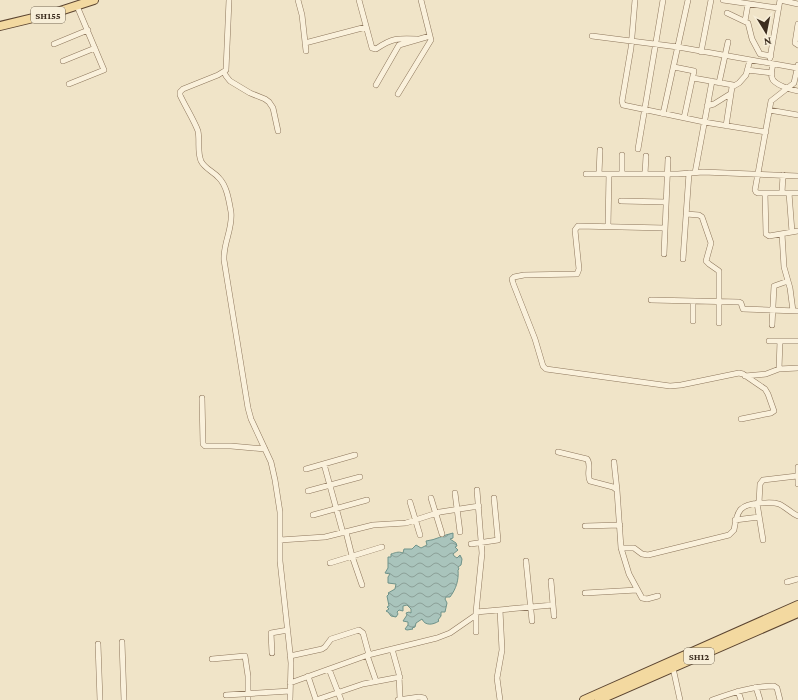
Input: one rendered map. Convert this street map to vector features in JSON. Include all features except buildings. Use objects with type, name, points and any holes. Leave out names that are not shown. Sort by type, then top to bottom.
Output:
[{"type":"main road","name":"SH155","points":[[0,23],[94,0]]},
{"type":"main road","name":"SH155","points":[[0,26],[54,13],[80,3]]},
{"type":"main road","points":[[584,700],[798,605]]},
{"type":"main road","name":"SH12","points":[[599,700],[612,697],[798,613]]},
{"type":"street","points":[[229,0],[227,67],[224,72],[183,88],[180,95],[197,130],[198,149],[202,163],[219,178],[226,191],[231,214],[231,223],[224,251],[224,260],[248,408],[251,419],[271,462],[280,512],[280,561],[290,656],[290,700]]},
{"type":"street","points":[[298,0],[303,24],[306,51]]},
{"type":"street","points":[[360,0],[372,48],[374,49],[391,40],[417,39]]},
{"type":"street","points":[[398,94],[430,43],[430,36],[421,0]]},
{"type":"street","points":[[635,0],[632,40],[622,104],[704,122],[766,132]]},
{"type":"street","points":[[638,149],[663,0]]},
{"type":"street","points":[[663,114],[688,0]]},
{"type":"street","points":[[701,52],[711,0]]},
{"type":"street","points":[[724,0],[746,2],[778,8]]},
{"type":"street","points":[[798,4],[780,0],[771,56],[773,80],[788,89],[798,91]]},
{"type":"street","points":[[745,21],[746,2]]},
{"type":"street","points":[[69,84],[104,70],[88,30],[80,3]]},
{"type":"street","points":[[727,14],[748,23],[752,38],[760,54],[771,56]]},
{"type":"street","points":[[798,24],[795,43],[798,45]]},
{"type":"street","points":[[305,43],[366,27]]},
{"type":"street","points":[[54,44],[88,30]]},
{"type":"street","points":[[376,85],[399,45],[430,36]]},
{"type":"street","points":[[592,36],[678,47],[771,64],[798,66],[794,83],[772,100],[755,191],[758,193],[798,193]]},
{"type":"street","points":[[719,83],[728,42]]},
{"type":"street","points":[[63,61],[95,48]]},
{"type":"street","points":[[693,78],[733,86],[739,83],[746,75],[750,60]]},
{"type":"street","points":[[674,67],[693,70],[694,72],[684,118]]},
{"type":"street","points":[[747,70],[772,73]]},
{"type":"street","points":[[224,72],[230,81],[269,102],[273,108],[278,131]]},
{"type":"street","points":[[683,259],[686,214],[692,173],[712,81]]},
{"type":"street","points":[[726,126],[730,94],[733,86]]},
{"type":"street","points":[[707,106],[714,104],[730,94]]},
{"type":"street","points":[[770,110],[798,115]]},
{"type":"street","points":[[599,174],[600,150]]},
{"type":"street","points":[[622,155],[622,174]]},
{"type":"street","points":[[645,174],[646,156]]},
{"type":"street","points":[[664,254],[668,159]]},
{"type":"street","points":[[586,174],[668,174],[703,172],[798,176]]},
{"type":"street","points":[[608,226],[609,174]]},
{"type":"street","points":[[782,193],[783,175]]},
{"type":"street","points":[[765,193],[766,234],[769,236],[798,231]]},
{"type":"street","points":[[789,193],[792,232]]},
{"type":"street","points":[[621,201],[666,202]]},
{"type":"street","points":[[686,214],[699,215],[702,217],[711,243],[706,261],[719,272],[719,323]]},
{"type":"street","points":[[665,228],[582,226],[576,228],[579,269],[577,274],[524,275],[514,277],[512,280],[535,339],[544,368],[546,370],[670,386],[734,373],[745,376],[765,390],[774,411],[771,413],[741,419]]},
{"type":"street","points":[[652,300],[740,302],[743,309],[795,311],[784,266],[782,234]]},
{"type":"street","points":[[772,325],[774,286],[788,281]]},
{"type":"street","points":[[693,300],[693,321]]},
{"type":"street","points":[[769,341],[798,341]]},
{"type":"street","points":[[779,369],[780,341]]},
{"type":"street","points":[[745,376],[769,374],[779,369],[798,368]]},
{"type":"street","points":[[202,398],[203,444],[205,446],[231,446],[265,449]]},
{"type":"street","points":[[558,452],[587,459],[589,463],[588,476],[590,481],[613,487],[617,490]]},
{"type":"street","points":[[306,469],[355,455]]},
{"type":"street","points":[[614,462],[621,548],[629,574],[644,600],[658,596]]},
{"type":"street","points":[[324,464],[344,532],[362,585]]},
{"type":"street","points":[[798,467],[798,484]]},
{"type":"street","points":[[763,540],[758,503],[760,484],[763,480],[797,476]]},
{"type":"street","points":[[308,491],[360,477]]},
{"type":"street","points":[[476,632],[476,614],[482,543],[477,490]]},
{"type":"street","points":[[455,493],[460,532]]},
{"type":"street","points":[[430,498],[442,534]]},
{"type":"street","points":[[471,544],[498,540],[494,498]]},
{"type":"street","points":[[313,515],[367,500]]},
{"type":"street","points":[[410,502],[420,535]]},
{"type":"street","points":[[621,548],[634,548],[642,554],[648,555],[729,535],[734,530],[739,511],[742,507],[758,503],[771,502],[779,504],[798,516]]},
{"type":"street","points":[[280,540],[325,537],[373,525],[402,524],[435,513],[479,506]]},
{"type":"street","points":[[736,520],[759,517]]},
{"type":"street","points":[[586,526],[620,524]]},
{"type":"street","points":[[330,563],[382,547]]},
{"type":"street","points":[[526,561],[532,621]]},
{"type":"street","points":[[787,582],[798,579]]},
{"type":"street","points":[[550,581],[554,616]]},
{"type":"street","points":[[585,593],[637,590]]},
{"type":"street","points":[[290,682],[368,655],[442,636],[476,614],[553,605]]},
{"type":"street","points":[[500,610],[502,650],[497,678],[500,700]]},
{"type":"street","points":[[272,653],[271,633],[273,631],[288,630]]},
{"type":"street","points":[[290,656],[322,649],[331,639],[359,630],[363,633],[376,682]]},
{"type":"street","points":[[122,642],[124,700]]},
{"type":"street","points":[[98,644],[100,700]]},
{"type":"street","points":[[392,649],[400,677],[399,699],[419,697],[424,698],[425,700]]},
{"type":"street","points":[[212,659],[245,656],[248,676],[248,700]]},
{"type":"street","points":[[674,668],[680,700]]},
{"type":"street","points":[[329,669],[341,700]]},
{"type":"street","points":[[308,676],[316,700],[363,684],[400,677]]},
{"type":"street","points":[[712,700],[720,699],[738,691],[756,687],[774,686],[777,688],[780,700]]},
{"type":"street","points":[[756,687],[760,700]]},
{"type":"street","points":[[226,695],[290,691]]},
{"type":"street","points":[[738,691],[741,700]]},
{"type":"water","points":[[453,533],[453,538],[450,539],[456,543],[457,546],[455,547],[458,550],[453,554],[457,558],[460,555],[462,559],[461,565],[458,567],[458,577],[454,591],[450,597],[446,597],[445,599],[447,603],[445,612],[441,612],[439,621],[437,622],[427,624],[422,619],[416,623],[415,627],[412,628],[413,629],[407,630],[405,629],[408,622],[403,621],[407,615],[406,613],[411,613],[411,609],[407,605],[403,606],[403,611],[399,610],[397,612],[398,614],[396,617],[391,616],[386,611],[389,609],[387,607],[389,606],[387,596],[389,594],[388,593],[395,589],[396,584],[388,583],[388,577],[390,574],[385,573],[388,568],[388,557],[391,557],[391,554],[400,552],[403,553],[404,549],[412,549],[416,545],[421,548],[427,545],[426,541]]}]
